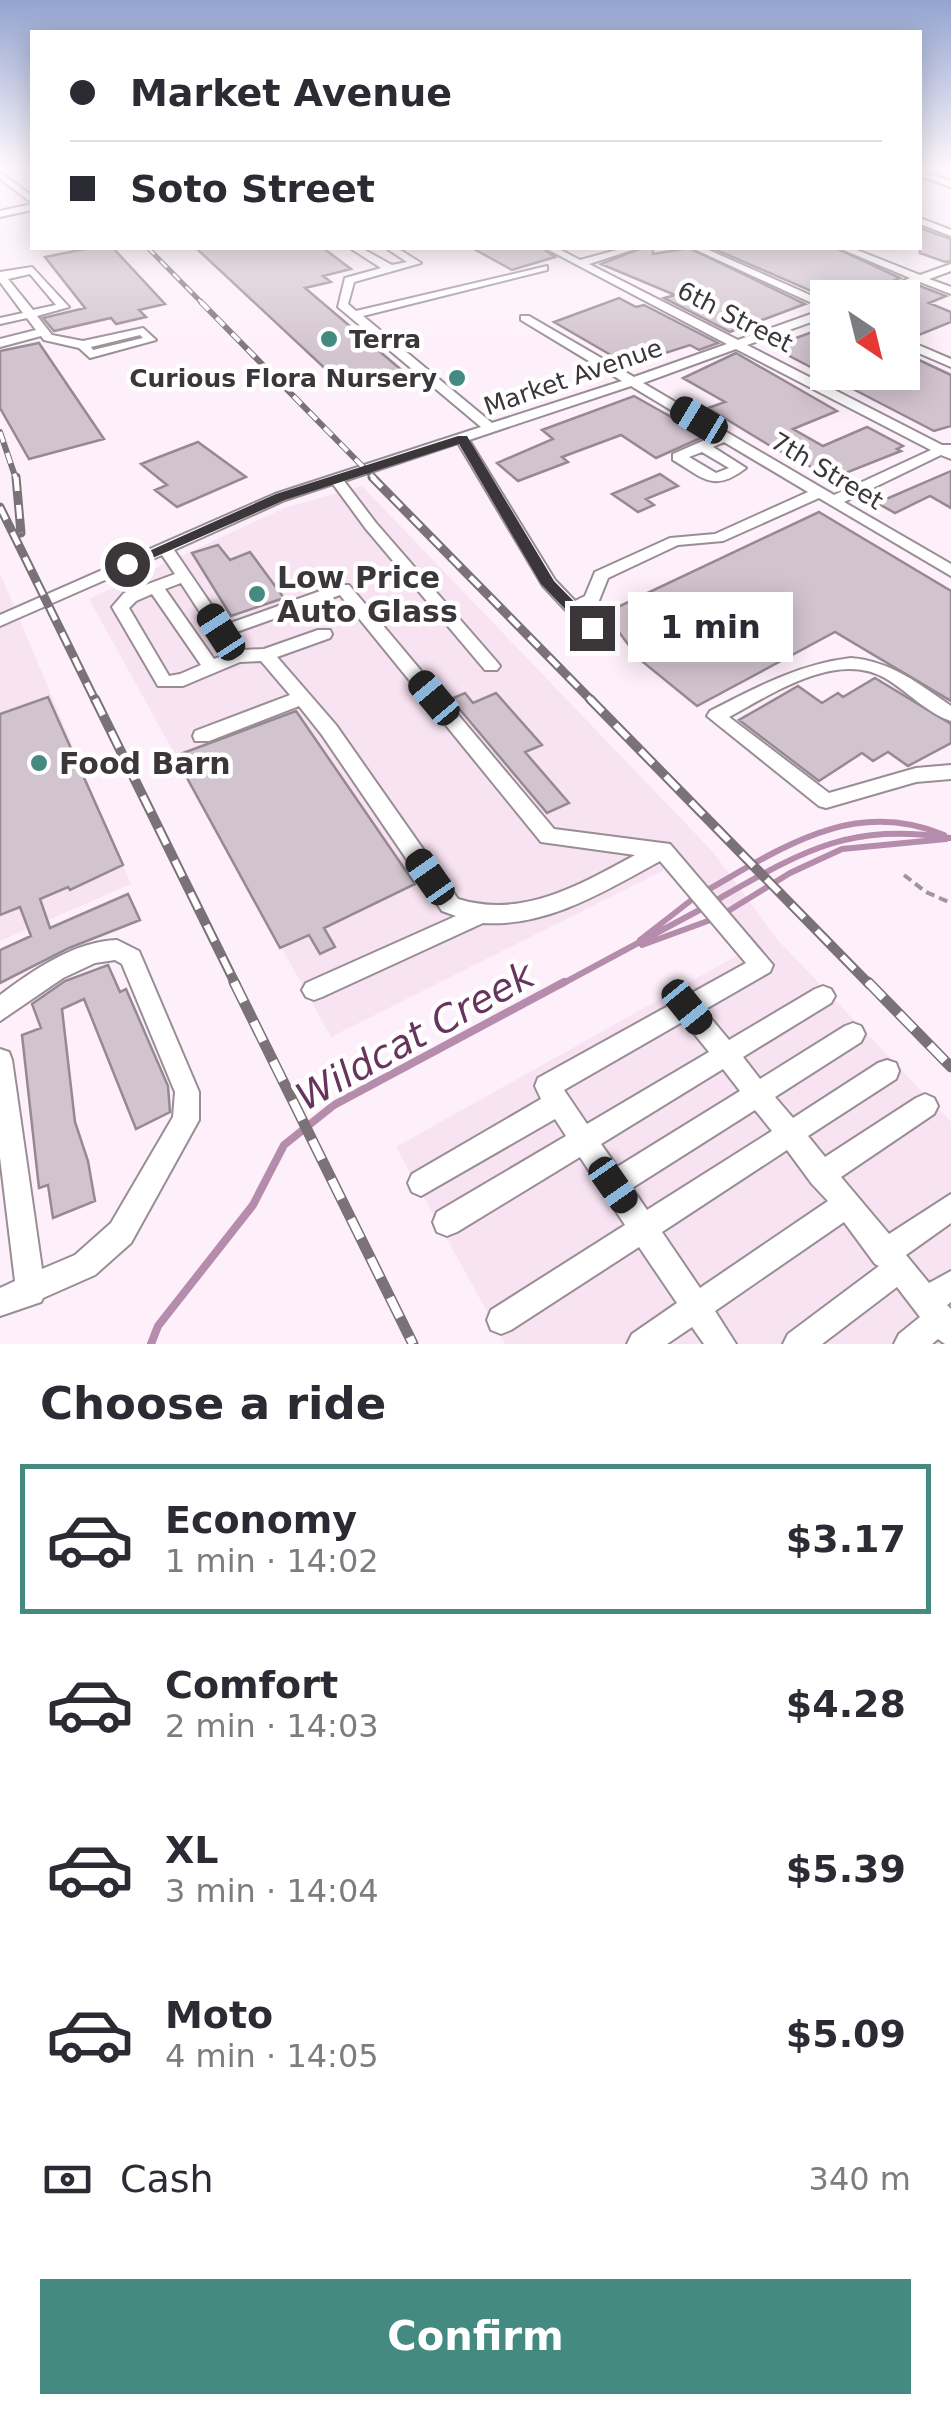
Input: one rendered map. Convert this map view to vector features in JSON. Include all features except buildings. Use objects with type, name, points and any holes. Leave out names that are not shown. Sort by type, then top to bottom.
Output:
[{"type":"street","points":[[359,250],[390,270]]},
{"type":"street","points":[[395,250],[416,262],[349,280],[342,305],[491,429]]},
{"type":"street","name":"6th Street","points":[[554,250],[948,450]]},
{"type":"street","points":[[580,263],[626,250]]},
{"type":"street","points":[[701,250],[810,301]]},
{"type":"street","points":[[849,250],[951,291]]},
{"type":"street","points":[[915,280],[951,267]]},
{"type":"street","points":[[355,316],[544,268]]},
{"type":"street","points":[[0,321],[29,314],[63,307],[32,270],[0,276],[29,314],[48,338],[83,345],[143,331],[150,340],[90,354],[83,345]]},
{"type":"street","name":"Market Avenue","points":[[0,622],[280,497],[634,381],[810,316]]},
{"type":"street","name":"7th Street","points":[[525,318],[951,571]]},
{"type":"street","points":[[0,343],[43,332]]},
{"type":"street","points":[[920,349],[951,363]]},
{"type":"street","points":[[702,446],[726,436]]},
{"type":"street","points":[[462,439],[548,584],[592,628]]},
{"type":"street","points":[[573,608],[592,599],[601,575],[675,541],[718,538],[948,450]]},
{"type":"street","points":[[336,479],[370,526],[491,666]]},
{"type":"street","points":[[165,547],[237,656]]},
{"type":"street","points":[[184,576],[130,597],[120,607],[164,682],[184,680],[237,656],[266,655],[324,634]]},
{"type":"street","points":[[155,587],[212,669]]},
{"type":"street","points":[[221,632],[343,588],[548,836],[663,850],[762,965],[547,1086],[721,1344]]},
{"type":"street","points":[[266,655],[330,730],[450,904],[475,917]]},
{"type":"street","points":[[951,715],[874,665],[838,666],[794,677],[716,716],[826,801],[916,775],[951,772]]},
{"type":"street","points":[[202,736],[301,698]]},
{"type":"street","points":[[314,990],[475,917],[555,905],[663,850]]},
{"type":"street","points":[[0,1012],[18,992],[95,953],[116,949],[132,958],[187,1092],[186,1120],[121,1233],[84,1266],[31,1292],[0,1302]]},
{"type":"street","points":[[447,1222],[823,996]]},
{"type":"street","points":[[687,1007],[939,1318]]},
{"type":"street","points":[[613,1185],[853,1034]]},
{"type":"street","points":[[0,1060],[31,1292]]},
{"type":"street","points":[[501,1320],[887,1071]]},
{"type":"street","points":[[420,1183],[558,1104]]},
{"type":"street","points":[[821,1175],[925,1106]]},
{"type":"street","points":[[642,1344],[845,1205]]},
{"type":"street","points":[[798,1344],[951,1207]]},
{"type":"street","points":[[909,1344],[939,1318],[951,1285]]},
{"type":"path","points":[[904,876],[951,904]]},
{"type":"shaded area","points":[[362,486],[713,852],[776,938],[951,1122],[951,1344],[505,1344],[396,1147],[740,954],[664,870],[331,1037],[89,599],[284,508]]},
{"type":"shaded area","points":[[0,573],[131,884],[0,941]]},
{"type":"waterway","name":"Wildcat Creek","points":[[704,892],[790,845],[849,825],[911,825],[944,835]]},
{"type":"waterway","name":"Wildcat Creek","points":[[715,901],[826,845],[882,834],[950,838]]},
{"type":"waterway","name":"Wildcat Creek","points":[[725,913],[790,873],[842,849],[946,839]]},
{"type":"waterway","name":"Wildcat Creek","points":[[640,940],[694,898]]},
{"type":"waterway","name":"Wildcat Creek","points":[[560,985],[705,907]]},
{"type":"waterway","name":"Wildcat Creek","points":[[642,945],[716,918]]},
{"type":"waterway","name":"Wildcat Creek","points":[[151,1344],[158,1326],[253,1205],[284,1145],[334,1105],[564,982]]},
{"type":"railway","points":[[150,250],[204,305]]},
{"type":"railway","points":[[201,302],[375,479]]},
{"type":"railway","points":[[0,432],[16,479]]},
{"type":"railway","points":[[16,477],[21,533]]},
{"type":"railway","points":[[372,477],[593,702]]},
{"type":"railway","points":[[0,507],[96,702]]},
{"type":"railway","points":[[95,699],[236,985]]},
{"type":"railway","points":[[590,699],[870,985]]},
{"type":"railway","points":[[234,982],[413,1344]]},
{"type":"railway","points":[[868,982],[951,1067]]},
{"type":"place","name":"Terra","points":[[329,339]]},
{"type":"place","name":"Curious Flora Nursery","points":[[457,378]]},
{"type":"place","name":"Low Price Auto Glass","points":[[257,594]]},
{"type":"place","name":"Food Barn","points":[[39,763]]},
{"type":"route","points":[[127,564],[280,497],[462,439],[548,584],[592,628]]}]
